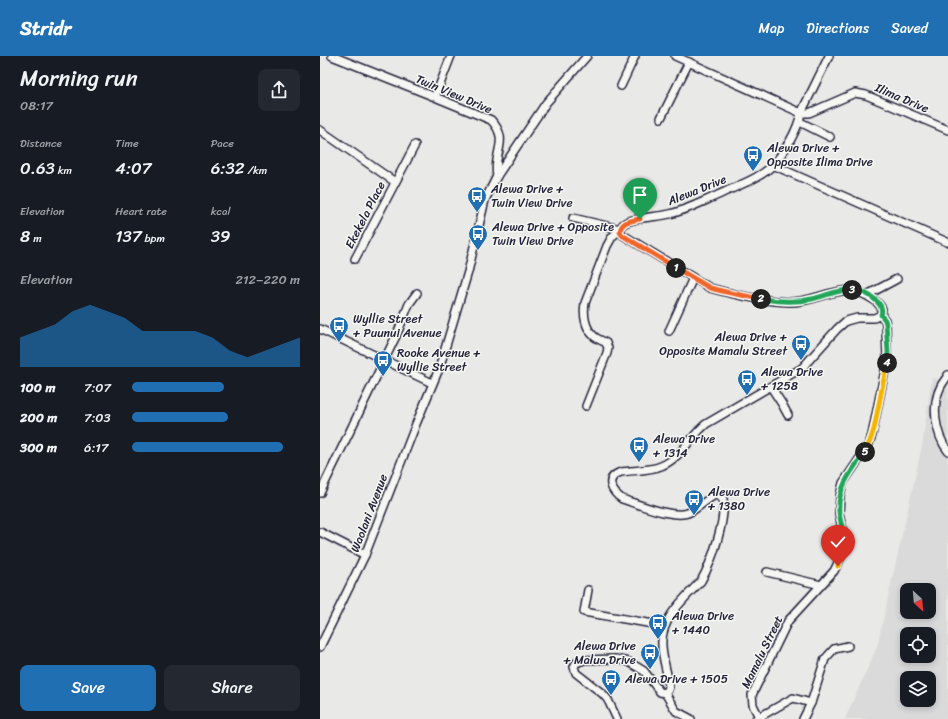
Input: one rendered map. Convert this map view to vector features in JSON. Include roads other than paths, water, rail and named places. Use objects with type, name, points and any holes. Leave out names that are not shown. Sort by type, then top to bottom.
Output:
[{"type":"street","name":"Twin View Drive","points":[[332,56],[492,120],[500,133],[501,140],[495,164],[497,176]]},
{"type":"street","points":[[436,97],[451,56]]},
{"type":"street","points":[[321,332],[384,360],[432,384],[458,308],[485,200],[497,176],[546,103],[587,56]]},
{"type":"street","points":[[621,86],[635,56]]},
{"type":"street","points":[[675,56],[801,113]]},
{"type":"street","name":"Alewa Drive","points":[[620,229],[622,225],[630,221],[668,214],[690,207],[750,180],[773,165],[787,146],[800,122],[801,113],[829,56]]},
{"type":"street","points":[[661,118],[689,62]]},
{"type":"street","name":"Ilima Drive","points":[[801,113],[809,113],[855,93],[859,93],[948,130]]},
{"type":"street","points":[[800,122],[830,137]]},
{"type":"street","name":"Ekekela Place","points":[[320,130],[395,182]]},
{"type":"street","name":"Ekekela Place","points":[[355,259],[415,144]]},
{"type":"street","points":[[773,165],[948,242]]},
{"type":"street","points":[[573,218],[620,229]]},
{"type":"street","points":[[620,229],[622,235],[710,288],[788,302],[813,299],[846,290],[856,290],[867,295],[880,305],[882,309],[881,315],[874,318],[857,318],[846,321],[802,368],[706,424],[694,435],[678,454],[667,463],[656,468],[616,473],[612,477],[612,489],[616,495],[622,499],[671,514],[684,514],[690,512],[713,496],[717,495],[723,499],[724,504],[718,538],[704,575],[701,581],[672,614],[662,635],[669,687],[665,693]]},
{"type":"street","points":[[586,406],[608,348],[606,344],[593,335],[587,328],[584,314],[585,303],[607,246],[612,237],[620,229]]},
{"type":"street","points":[[669,331],[692,278]]},
{"type":"street","points":[[867,295],[897,279]]},
{"type":"street","points":[[320,493],[397,334],[409,304],[416,293]]},
{"type":"street","name":"Mamalu Street","points":[[757,718],[752,695],[788,621],[838,566],[843,552],[844,539],[839,503],[843,483],[868,446],[874,429],[888,352],[886,324],[881,315]]},
{"type":"street","points":[[948,376],[941,387],[937,398],[936,415],[940,435],[948,451]]},
{"type":"street","name":"Waolani Avenue","points":[[320,647],[365,555],[432,384]]},
{"type":"street","points":[[771,387],[788,415]]},
{"type":"street","points":[[320,532],[365,555]]},
{"type":"street","points":[[767,572],[821,585]]},
{"type":"street","points":[[588,590],[584,612],[665,626]]},
{"type":"street","points":[[803,719],[811,703],[825,659],[834,649],[848,646]]},
{"type":"street","points":[[617,719],[608,700],[603,694],[576,673],[574,668],[576,663],[584,660],[616,659],[629,662],[644,671],[660,692],[665,693],[676,711],[690,719]]},
{"type":"street","points":[[757,718],[793,698],[811,703]]},
{"type":"place","name":"Alewa Drive + Opposite Ilima Drive","points":[[753,172]]},
{"type":"place","name":"Alewa Drive + Twin View Drive","points":[[477,213]]},
{"type":"place","name":"Alewa Drive + Opposite Twin View Drive","points":[[478,251]]},
{"type":"place","name":"Wyllie Street + Puunui Avenue","points":[[339,343]]},
{"type":"place","name":"Alewa Drive + Opposite Mamalu Street","points":[[801,361]]},
{"type":"place","name":"Rooke Avenue + Wyllie Street","points":[[383,377]]},
{"type":"place","name":"Alewa Drive + 1258","points":[[747,396]]},
{"type":"place","name":"Alewa Drive + 1314","points":[[639,463]]},
{"type":"place","name":"Alewa Drive + 1380","points":[[694,516]]},
{"type":"place","name":"Alewa Drive + 1440","points":[[658,640]]},
{"type":"place","name":"Alewa Drive + Malua Drive","points":[[650,670]]},
{"type":"place","name":"Alewa Drive + 1505","points":[[611,696]]}]
